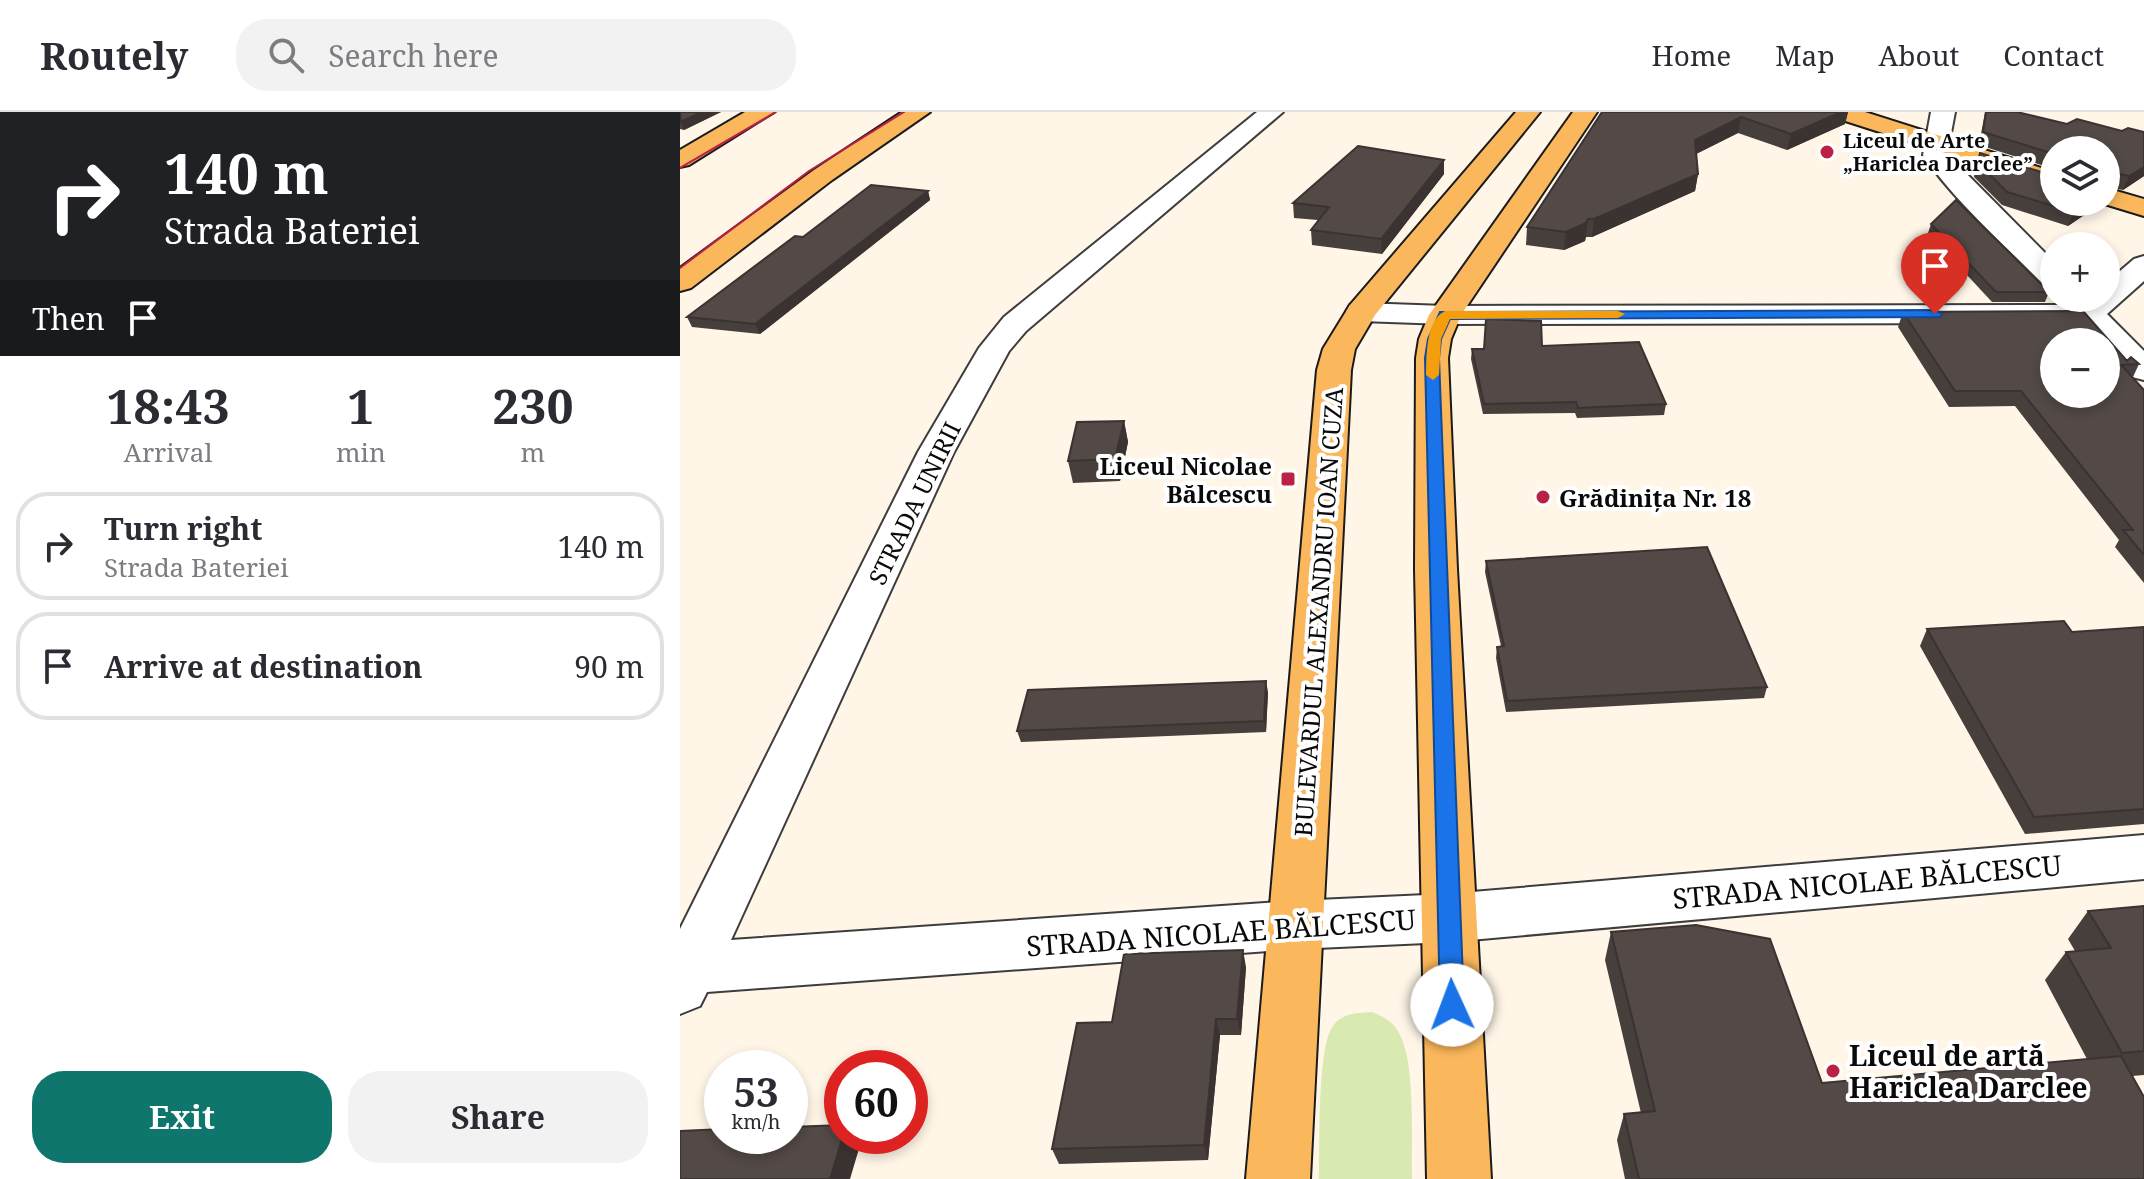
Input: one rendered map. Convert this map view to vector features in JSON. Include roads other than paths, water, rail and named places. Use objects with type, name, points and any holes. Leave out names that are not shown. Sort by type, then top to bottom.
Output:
[{"type":"main road","points":[[680,160],[762,112]]},
{"type":"main road","points":[[680,282],[823,175],[918,112]]},
{"type":"main road","name":"BULEVARDUL ALEXANDRU IOAN CUZA","points":[[1278,1179],[1334,370],[1339,349],[1361,312],[1528,112]]},
{"type":"main road","points":[[1459,1179],[1448,918],[1432,358],[1435,339],[1445,315],[1585,112]]},
{"type":"main road","points":[[1841,112],[2040,176]]},
{"type":"main road","points":[[2120,200],[2144,208]]},
{"type":"main road","points":[[680,256],[710,259]]},
{"type":"street","name":"STRADA UNIRII","points":[[683,975],[936,452],[995,348],[1015,324],[1038,304],[1271,112]]},
{"type":"street","points":[[1943,112],[1935,155],[1951,176],[2040,265]]},
{"type":"street","points":[[2120,281],[2144,265]]},
{"type":"street","points":[[1361,312],[1445,315],[2040,307]]},
{"type":"street","points":[[2087,312],[2144,370]]},
{"type":"street","name":"STRADA NICOLAE BĂLCESCU","points":[[683,975],[1295,925],[1448,918],[2144,857]]},
{"type":"tram line","points":[[680,168],[776,112]]},
{"type":"tram line","points":[[680,268],[809,171],[904,112]]},
{"type":"place","name":"Liceul de Arte „Hariclea Darclee”","points":[[1827,152]]},
{"type":"place","name":"Liceul Nicolae Bălcescu","points":[[1288,479]]},
{"type":"place","name":"Grădinița Nr. 18","points":[[1543,497]]},
{"type":"place","name":"Liceul de artă Hariclea Darclee","points":[[1833,1071]]}]
